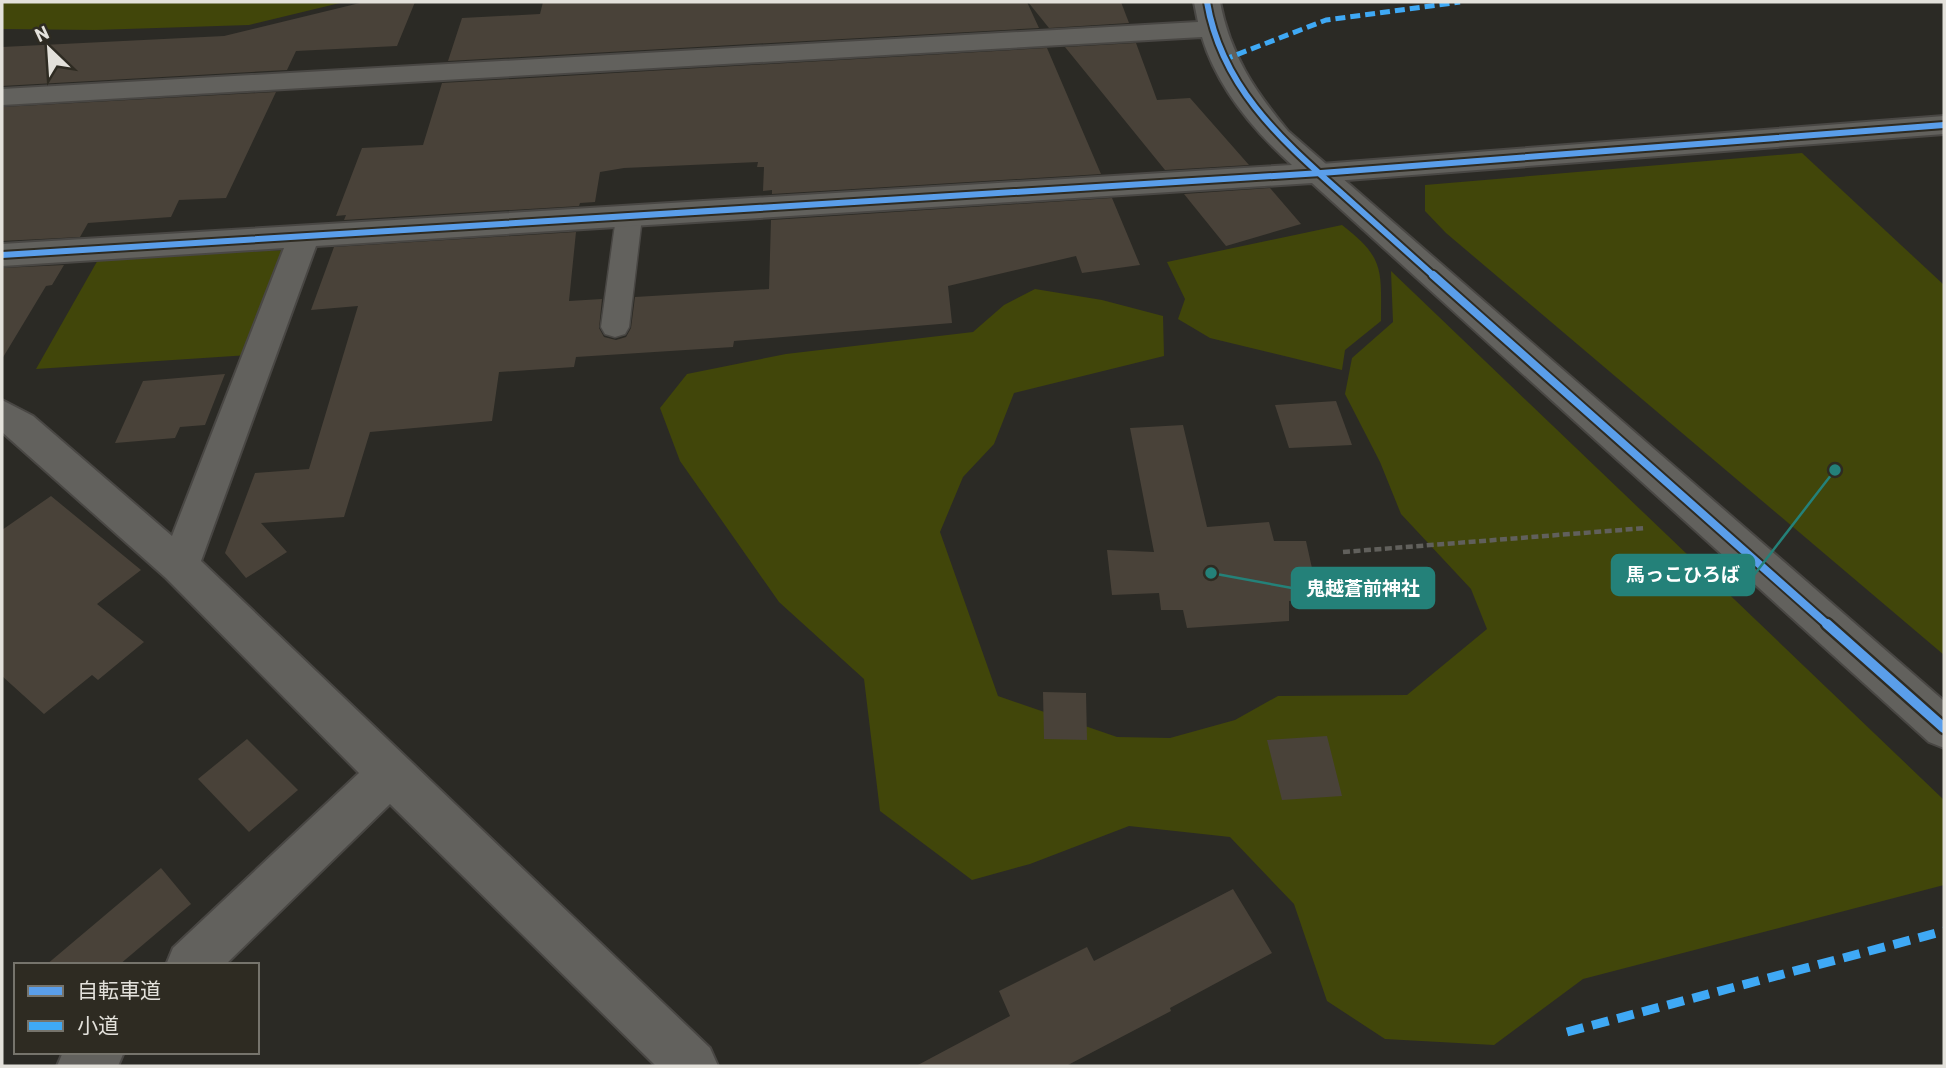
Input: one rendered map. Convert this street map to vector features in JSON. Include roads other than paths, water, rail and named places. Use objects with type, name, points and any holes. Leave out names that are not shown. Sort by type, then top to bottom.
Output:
[{"type":"street","points":[[1207,2],[1210,29],[1234,84],[1278,137],[1944,728]]},
{"type":"street","points":[[2,97],[1210,29]]},
{"type":"street","points":[[2,255],[1321,173],[1944,125]]},
{"type":"street","points":[[180,566],[304,236]]},
{"type":"street","points":[[2,415],[20,426],[180,566],[692,1066]]},
{"type":"street","points":[[192,963],[390,774]]},
{"type":"street","points":[[83,1066],[96,1054]]},
{"type":"lane","points":[[615,327],[629,216]]},
{"type":"place","name":"馬っこひろば","points":[[1835,470]]},
{"type":"place","name":"鬼越蒼前神社","points":[[1211,573]]}]
